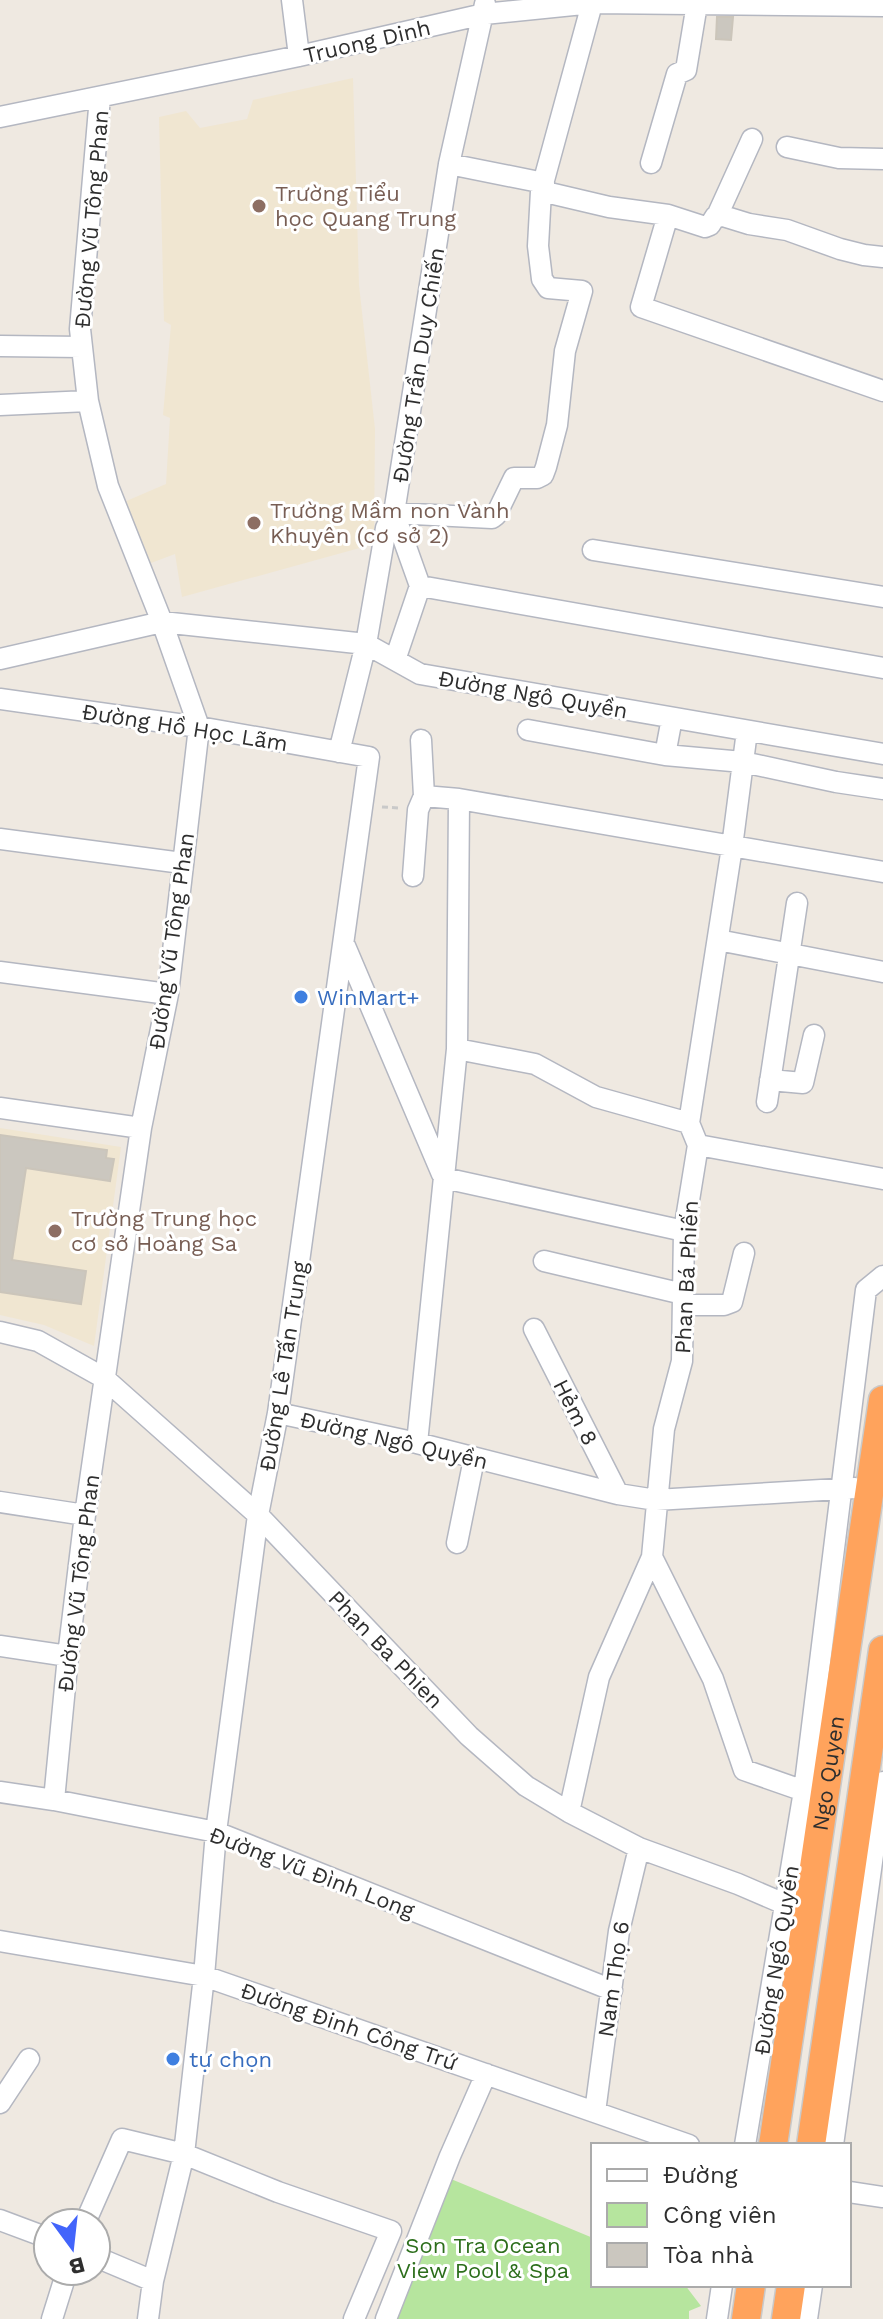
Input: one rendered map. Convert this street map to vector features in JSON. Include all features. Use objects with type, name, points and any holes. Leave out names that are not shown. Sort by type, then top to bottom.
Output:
[{"type":"highway","name":"Ngo Quyen","points":[[773,2143],[796,1909],[871,1486],[883,1400]]},
{"type":"highway","name":"Ngo Quyen","points":[[811,2143],[883,1650]]},
{"type":"highway","points":[[746,2319],[751,2287]]},
{"type":"highway","points":[[786,2319],[791,2287]]},
{"type":"street","points":[[292,0],[299,56]]},
{"type":"street","points":[[339,752],[366,644],[386,528],[394,513],[492,518],[514,478],[543,475],[557,425],[565,351],[582,291],[548,288],[542,279],[538,246],[542,187],[593,2]]},
{"type":"street","name":"Truong Dinh","points":[[0,117],[299,56],[485,7],[593,2],[824,2],[883,6]]},
{"type":"street","points":[[651,163],[677,74],[686,70],[697,4]]},
{"type":"street","name":"Đường Trần Duy Chiến","points":[[420,586],[394,513],[449,164],[485,7]]},
{"type":"street","name":"Đường Vũ Tông Phan","points":[[54,1800],[85,1515],[141,1128],[168,994],[199,727],[162,622],[108,486],[88,401],[80,329],[100,97]]},
{"type":"street","points":[[449,164],[609,207],[668,215],[705,227],[717,216],[752,139]]},
{"type":"street","points":[[787,147],[839,158],[883,159]]},
{"type":"street","points":[[668,215],[641,307],[883,391]]},
{"type":"street","points":[[717,216],[787,230],[840,249],[883,257]]},
{"type":"street","points":[[0,346],[82,347]]},
{"type":"street","points":[[0,405],[88,401]]},
{"type":"street","points":[[593,550],[883,597]]},
{"type":"street","points":[[395,660],[420,586],[883,668]]},
{"type":"street","name":"Đường Ngô Quyền","points":[[0,659],[162,622],[366,644],[420,674],[883,754]]},
{"type":"street","name":"Đường Hồ Học Lãm","points":[[0,699],[199,727],[369,757]]},
{"type":"street","points":[[665,755],[672,718]]},
{"type":"street","points":[[528,730],[665,755],[743,762],[883,789]]},
{"type":"street","points":[[747,731],[689,1123],[698,1145],[883,1179]]},
{"type":"street","points":[[413,876],[421,803],[421,740]]},
{"type":"street","points":[[836,782],[844,747]]},
{"type":"street","name":"Đường Lê Tấn Trung","points":[[151,2318],[153,2281],[184,2154],[216,1832],[258,1515],[278,1413],[369,757]]},
{"type":"street","points":[[421,803],[459,799],[883,872]]},
{"type":"street","points":[[417,1443],[457,1049],[459,799]]},
{"type":"street","points":[[0,839],[182,863]]},
{"type":"street","points":[[767,1102],[797,903]]},
{"type":"street","points":[[718,940],[883,972]]},
{"type":"street","points":[[344,945],[444,1178]]},
{"type":"street","points":[[0,972],[168,994]]},
{"type":"street","points":[[770,1080],[803,1083],[814,1035]]},
{"type":"street","points":[[457,1049],[535,1064],[596,1097],[689,1123]]},
{"type":"street","points":[[0,1108],[141,1128]]},
{"type":"street","name":"Phan Bá Phiến","points":[[569,1812],[599,1677],[652,1557],[664,1429],[682,1361],[684,1231],[698,1145]]},
{"type":"street","points":[[444,1178],[684,1231]]},
{"type":"street","points":[[544,1261],[683,1299],[724,1305],[732,1302],[744,1253]]},
{"type":"street","name":"Đường Ngô Quyền","points":[[745,2143],[796,1909],[804,1791],[866,1290],[883,1276]]},
{"type":"street","name":"Hẻm 8","points":[[534,1329],[618,1494]]},
{"type":"street","name":"Phan Ba Phien","points":[[0,1332],[38,1341],[104,1378],[258,1515],[469,1736],[526,1786],[639,1848],[796,1909]]},
{"type":"street","name":"Đường Ngô Quyền","points":[[278,1413],[417,1443],[618,1494],[656,1500],[871,1486]]},
{"type":"street","points":[[457,1543],[474,1459]]},
{"type":"street","points":[[0,1502],[85,1515]]},
{"type":"street","points":[[652,1557],[713,1679],[744,1770],[804,1791]]},
{"type":"street","points":[[0,1646],[68,1656]]},
{"type":"street","points":[[833,2143],[876,1892],[883,1782]]},
{"type":"street","name":"Đường Vũ Đình Long","points":[[0,1792],[216,1832],[612,1990]]},
{"type":"street","name":"Nam Thọ 6","points":[[595,2112],[623,1909],[639,1848]]},
{"type":"street","name":"Đường Đinh Công Trứ","points":[[0,1941],[204,1976],[683,2143]]},
{"type":"street","points":[[0,2103],[29,2059]]},
{"type":"street","points":[[386,2319],[486,2074]]},
{"type":"street","points":[[92,2207],[122,2139],[184,2154],[278,2192],[391,2231],[354,2319]]},
{"type":"street","points":[[851,2192],[883,2197]]},
{"type":"street","points":[[0,2220],[32,2232]]},
{"type":"street","points":[[112,2264],[153,2281]]},
{"type":"street","points":[[52,2319],[62,2287]]},
{"type":"street","points":[[717,2319],[722,2287]]},
{"type":"street","points":[[807,2319],[812,2287]]},
{"type":"path","points":[[363,805],[421,803]]},
{"type":"shaded area","name":"Trường Tiểu học Quang Trung","points":[[353,78],[359,285],[375,429],[374,544],[182,597],[175,554],[151,563],[124,502],[166,484],[170,418],[163,415],[171,325],[164,321],[159,117],[186,111],[200,128],[247,119],[253,100]]},
{"type":"shaded area","name":"Trường Trung học cơ sở Hoàng Sa","points":[[0,1128],[121,1147],[94,1346],[44,1325],[0,1315]]},
{"type":"green space","name":"Son Tra Ocean View Pool & Spa","points":[[451,2179],[591,2237],[591,2287],[687,2287],[701,2306],[689,2311],[689,2319],[392,2319]]},
{"type":"building","points":[[717,17],[733,17],[731,40],[716,39]]},
{"type":"building","points":[[0,1135],[107,1150],[106,1158],[114,1159],[110,1181],[26,1168],[12,1260],[86,1271],[81,1304],[0,1292]]},
{"type":"place","name":"Trường Tiểu học Quang Trung","points":[[259,206]]},
{"type":"place","name":"Trường Mầm non Vành Khuyên (cơ sở 2)","points":[[254,523]]},
{"type":"place","name":"WinMart+","points":[[301,997]]},
{"type":"place","name":"Trường Trung học cơ sở Hoàng Sa","points":[[55,1231]]},
{"type":"place","name":"tự chọn","points":[[173,2059]]}]
